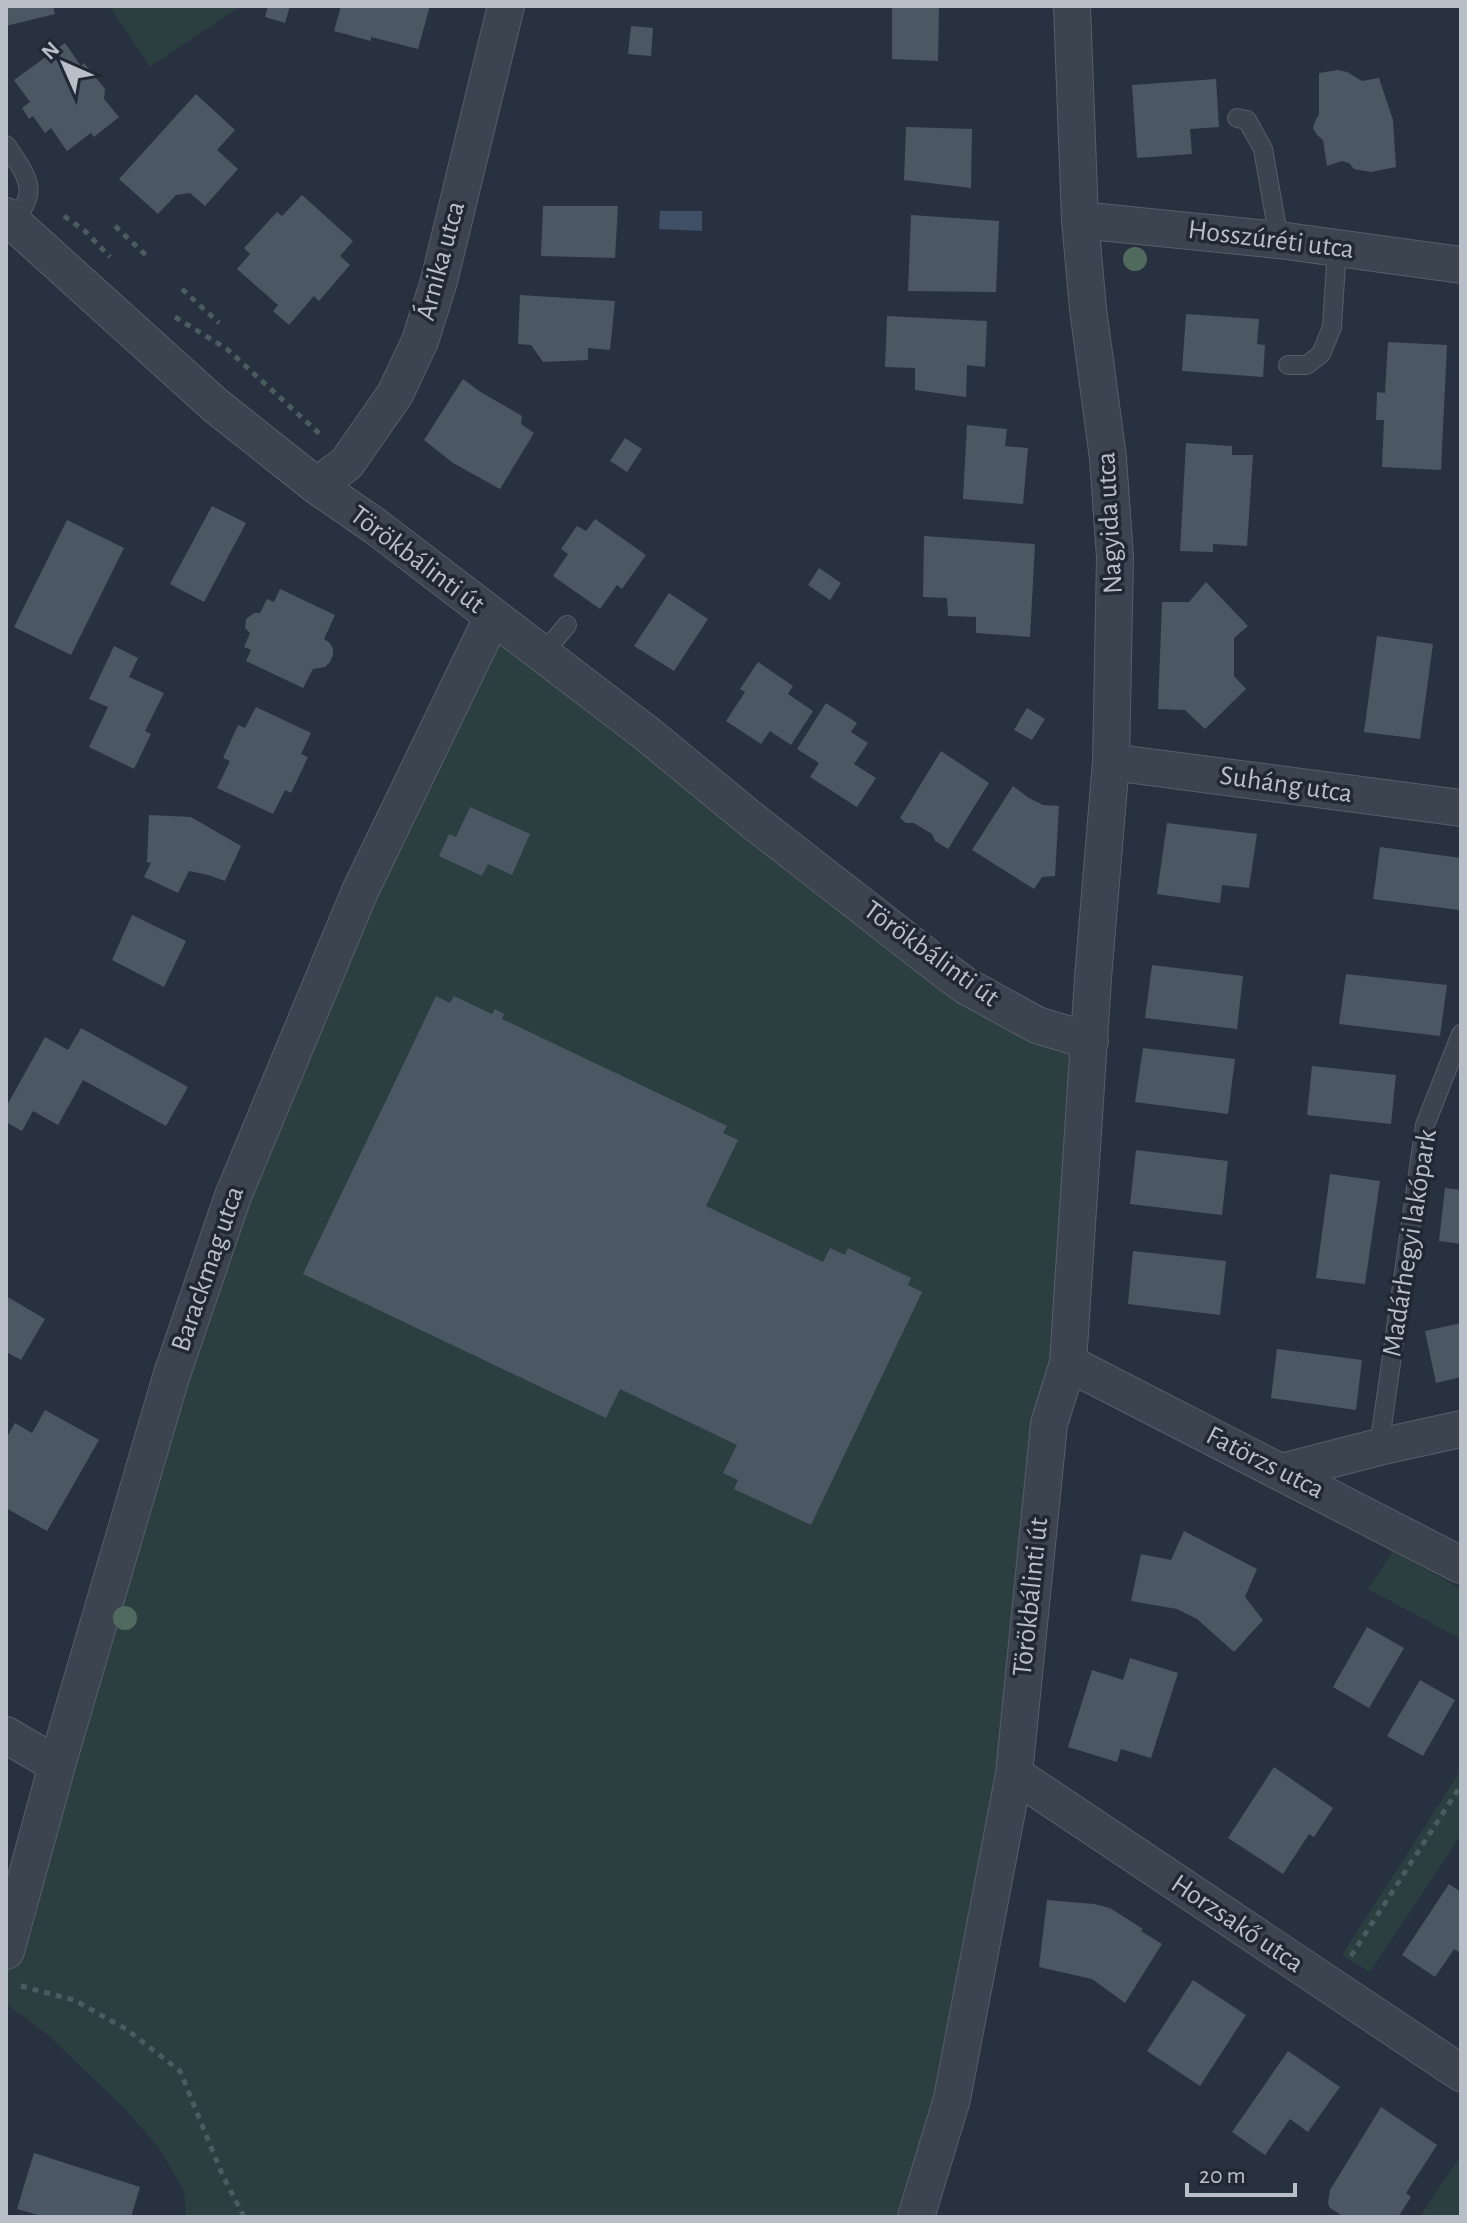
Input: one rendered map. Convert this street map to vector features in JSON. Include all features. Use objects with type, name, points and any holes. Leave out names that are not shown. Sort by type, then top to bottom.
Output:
[{"type":"street","name":"Árnika utca","points":[[317,486],[347,463],[395,394],[420,341],[439,281],[506,6]]},
{"type":"street","name":"Nagyida utca","points":[[1072,6],[1080,220],[1088,309],[1108,458],[1115,557],[1111,762],[1090,1041]]},
{"type":"street","name":"Törökbálinti út","points":[[16,212],[215,405],[317,486],[375,526],[646,733],[753,821],[966,986],[1037,1025],[1090,1041],[1068,1363],[1049,1424],[1014,1774],[952,2099],[916,2217]]},
{"type":"street","name":"Hosszúréti utca","points":[[1080,220],[1279,240],[1461,265]]},
{"type":"street","name":"Barackmag utca","points":[[6,1951],[171,1377],[233,1196],[360,891],[492,618]]},
{"type":"street","name":"Suháng utca","points":[[1111,762],[1461,808]]},
{"type":"street","name":"Fatörzs utca","points":[[1068,1363],[1461,1565]]},
{"type":"street","points":[[1282,1472],[1461,1429]]},
{"type":"street","points":[[6,1735],[57,1765]]},
{"type":"street","name":"Horzsakő utca","points":[[1014,1774],[1461,2073]]},
{"type":"lane","points":[[1237,118],[1247,120],[1263,149],[1279,240]]},
{"type":"lane","points":[[6,145],[28,184],[16,212]]},
{"type":"lane","points":[[1288,365],[1307,365],[1321,354],[1332,327],[1337,248]]},
{"type":"lane","points":[[542,655],[567,625]]},
{"type":"lane","name":"Madárhegyi lakópark","points":[[1379,1447],[1425,1125],[1460,1041]]},
{"type":"path","points":[[16,212],[46,202],[85,231],[120,267]]},
{"type":"path","points":[[115,226],[150,259]]},
{"type":"path","points":[[182,289],[219,323]]},
{"type":"path","points":[[166,311],[227,349],[309,423],[347,463]]},
{"type":"path","points":[[1331,1987],[1461,1785]]},
{"type":"path","points":[[14,1988],[22,1985],[74,2000],[126,2029],[180,2071],[222,2174],[244,2217]]},
{"type":"green space","points":[[109,6],[241,6],[150,67]]},
{"type":"green space","points":[[492,618],[939,966],[1090,1041],[1028,1618],[916,2217],[186,2217],[184,2191],[159,2148],[123,2107],[48,2035],[6,2004],[6,1951],[171,1377]]},
{"type":"green space","points":[[1393,1551],[1461,1589],[1461,1639],[1368,1589]]},
{"type":"green space","points":[[1461,1770],[1461,1835],[1370,1972],[1342,1955]]},
{"type":"green space","points":[[1461,2156],[1461,2217],[1419,2217]]},
{"type":"water","points":[[660,211],[702,211],[702,231],[659,229]]},
{"type":"building","points":[[6,6],[53,6],[55,14],[6,26]]},
{"type":"building","points":[[268,6],[290,6],[285,23],[265,17]]},
{"type":"building","points":[[341,6],[430,6],[418,49],[334,31]]},
{"type":"building","points":[[892,6],[939,6],[938,61],[892,59]]},
{"type":"building","points":[[631,26],[653,28],[651,56],[628,54]]},
{"type":"building","points":[[65,43],[81,66],[84,63],[105,89],[104,99],[119,117],[94,137],[91,133],[67,151],[51,128],[45,133],[33,116],[29,119],[22,108],[30,102],[14,80]]},
{"type":"building","points":[[1338,70],[1362,81],[1379,78],[1393,120],[1396,167],[1371,172],[1354,169],[1342,161],[1327,166],[1323,140],[1313,128],[1319,115],[1319,73]]},
{"type":"building","points":[[1216,79],[1219,127],[1190,129],[1192,154],[1137,158],[1132,85]]},
{"type":"building","points":[[196,94],[235,130],[217,150],[238,169],[205,206],[190,193],[176,195],[158,214],[119,179]]},
{"type":"building","points":[[906,127],[972,129],[971,188],[904,180]]},
{"type":"building","points":[[302,195],[353,241],[340,256],[350,265],[319,301],[314,296],[289,325],[273,311],[278,305],[237,269],[250,254],[244,248],[277,212],[282,216]]},
{"type":"building","points":[[543,206],[618,206],[615,258],[541,256]]},
{"type":"building","points":[[911,215],[999,221],[996,292],[908,291]]},
{"type":"building","points":[[520,295],[615,301],[610,350],[588,348],[588,360],[543,362],[531,345],[518,344]]},
{"type":"building","points":[[1186,314],[1259,319],[1257,344],[1265,345],[1263,377],[1182,371]]},
{"type":"building","points":[[887,316],[987,321],[985,367],[967,365],[966,397],[915,390],[915,368],[885,367]]},
{"type":"building","points":[[1388,342],[1447,345],[1441,470],[1382,467],[1384,420],[1376,420],[1377,392],[1385,393]]},
{"type":"building","points":[[463,379],[522,416],[521,424],[534,433],[500,489],[453,463],[424,440]]},
{"type":"building","points":[[967,425],[1007,429],[1005,446],[1028,448],[1023,504],[963,499]]},
{"type":"building","points":[[625,438],[642,449],[627,472],[610,461]]},
{"type":"building","points":[[1186,443],[1232,446],[1232,455],[1253,455],[1247,546],[1213,544],[1213,552],[1180,551]]},
{"type":"building","points":[[212,506],[246,523],[204,602],[170,584]]},
{"type":"building","points":[[595,519],[646,555],[622,589],[617,585],[600,609],[553,576],[568,554],[561,549],[577,526],[586,531]]},
{"type":"building","points":[[67,520],[124,548],[71,655],[14,627]]},
{"type":"building","points":[[924,536],[1035,544],[1030,637],[976,633],[976,617],[948,616],[947,598],[923,597]]},
{"type":"building","points":[[819,568],[841,583],[830,600],[808,585]]},
{"type":"building","points":[[1206,582],[1248,626],[1234,638],[1234,676],[1246,689],[1205,729],[1185,710],[1158,709],[1162,602],[1189,602]]},
{"type":"building","points":[[280,589],[335,615],[324,639],[333,649],[330,662],[325,667],[313,669],[303,688],[246,661],[251,650],[244,647],[250,633],[245,628],[246,619],[260,613],[267,599],[274,602]]},
{"type":"building","points":[[669,593],[708,619],[674,671],[634,646]]},
{"type":"building","points":[[1377,636],[1433,644],[1420,739],[1364,732]]},
{"type":"building","points":[[114,646],[138,658],[129,677],[164,693],[145,731],[151,734],[134,769],[89,747],[108,707],[89,699]]},
{"type":"building","points":[[758,662],[793,686],[788,694],[813,711],[791,745],[770,731],[761,744],[726,721],[745,692],[740,689]]},
{"type":"building","points":[[826,703],[857,723],[851,732],[868,743],[854,764],[876,778],[857,807],[810,777],[819,763],[797,749]]},
{"type":"building","points":[[256,707],[311,733],[301,754],[308,757],[291,793],[285,790],[273,814],[217,788],[230,761],[223,758],[238,725],[245,728]]},
{"type":"building","points":[[1027,708],[1045,719],[1032,740],[1014,730]]},
{"type":"building","points":[[941,751],[989,783],[948,849],[935,841],[932,834],[900,818]]},
{"type":"building","points":[[1013,786],[1043,805],[1059,806],[1055,876],[1042,877],[1034,889],[972,850]]},
{"type":"building","points":[[470,807],[530,834],[512,875],[488,864],[482,876],[439,856],[449,834],[456,837]]},
{"type":"building","points":[[149,815],[191,817],[241,846],[225,881],[189,871],[178,893],[144,877],[151,863],[147,862]]},
{"type":"building","points":[[1167,823],[1257,834],[1249,888],[1222,885],[1220,903],[1157,894]]},
{"type":"building","points":[[1380,847],[1461,858],[1459,910],[1373,899]]},
{"type":"building","points":[[132,915],[186,941],[164,987],[112,960]]},
{"type":"building","points":[[1152,965],[1243,976],[1237,1029],[1145,1018]]},
{"type":"building","points":[[1346,974],[1447,985],[1440,1036],[1339,1024]]},
{"type":"building","points":[[436,996],[450,1003],[454,996],[492,1014],[495,1009],[504,1014],[502,1019],[727,1126],[723,1133],[738,1140],[706,1206],[823,1262],[830,1248],[845,1255],[848,1248],[911,1278],[908,1285],[922,1292],[811,1525],[734,1489],[738,1480],[723,1473],[737,1445],[620,1389],[606,1418],[303,1274]]},
{"type":"building","points":[[81,1028],[188,1087],[166,1126],[83,1080],[58,1125],[33,1111],[22,1131],[6,1122],[6,1107],[45,1037],[68,1050]]},
{"type":"building","points":[[1143,1048],[1235,1059],[1228,1114],[1135,1102]]},
{"type":"building","points":[[1312,1066],[1396,1075],[1391,1124],[1307,1115]]},
{"type":"building","points":[[1136,1150],[1228,1161],[1222,1215],[1130,1204]]},
{"type":"building","points":[[1330,1174],[1380,1181],[1365,1284],[1316,1278]]},
{"type":"building","points":[[1445,1188],[1461,1190],[1461,1244],[1439,1241]]},
{"type":"building","points":[[1133,1251],[1226,1261],[1220,1315],[1128,1304]]},
{"type":"building","points":[[6,1296],[45,1319],[21,1360],[6,1352]]},
{"type":"building","points":[[1461,1323],[1461,1377],[1436,1383],[1425,1331]]},
{"type":"building","points":[[1277,1349],[1362,1360],[1356,1410],[1271,1398]]},
{"type":"building","points":[[45,1410],[99,1440],[47,1531],[6,1508],[6,1439],[15,1423],[32,1433]]},
{"type":"building","points":[[1184,1531],[1257,1569],[1245,1597],[1263,1620],[1234,1652],[1197,1619],[1177,1609],[1131,1601],[1141,1554],[1171,1560]]},
{"type":"building","points":[[1367,1627],[1404,1648],[1369,1708],[1333,1687]]},
{"type":"building","points":[[1130,1658],[1178,1673],[1151,1758],[1121,1749],[1117,1762],[1068,1747],[1092,1670],[1123,1680]]},
{"type":"building","points":[[1420,1680],[1455,1700],[1423,1756],[1387,1736]]},
{"type":"building","points":[[1274,1767],[1333,1808],[1314,1837],[1309,1834],[1283,1874],[1228,1838]]},
{"type":"building","points":[[1449,1884],[1461,1892],[1461,1953],[1454,1949],[1435,1977],[1402,1955]]},
{"type":"building","points":[[1047,1900],[1110,1908],[1162,1944],[1125,2003],[1092,1979],[1039,1967]]},
{"type":"building","points":[[1193,1980],[1246,2015],[1200,2086],[1147,2051]]},
{"type":"building","points":[[1288,2051],[1340,2087],[1308,2132],[1290,2119],[1265,2155],[1232,2132]]},
{"type":"building","points":[[1381,2107],[1437,2145],[1406,2193],[1411,2197],[1398,2217],[1344,2217],[1330,2208],[1330,2190]]},
{"type":"building","points":[[34,2153],[140,2187],[131,2217],[45,2217],[17,2209]]}]
